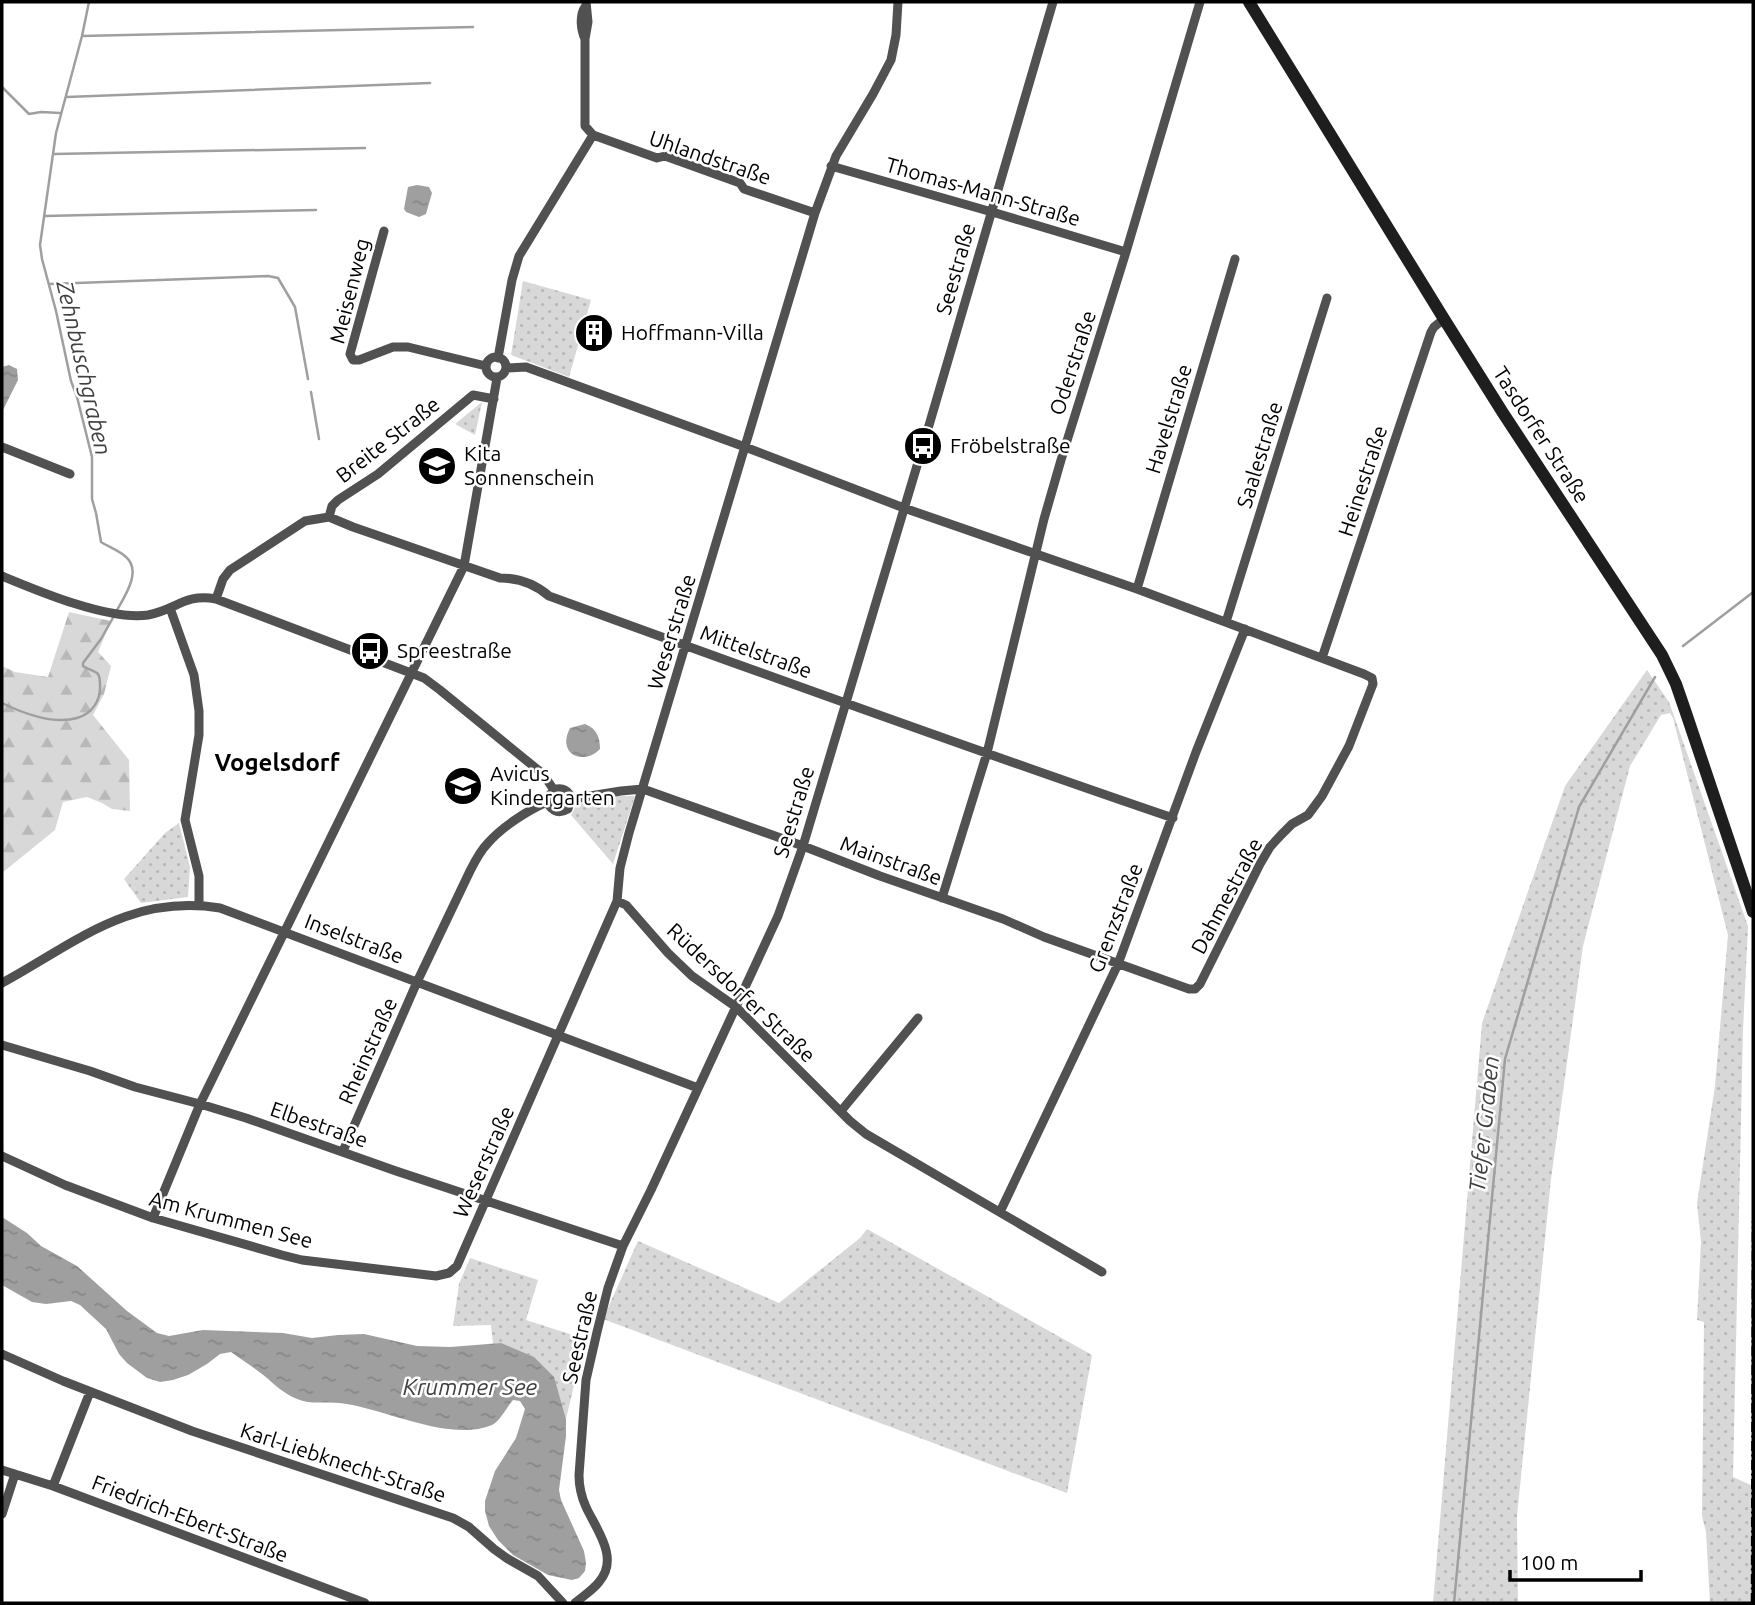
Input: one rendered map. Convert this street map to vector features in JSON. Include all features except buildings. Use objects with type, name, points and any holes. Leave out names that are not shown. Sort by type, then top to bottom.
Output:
[{"type":"main road","name":"Tasdorfer Straße","points":[[1249,2],[1444,319],[1648,632],[1670,671],[1753,912]]},
{"type":"street","name":"Weserstraße","points":[[457,1266],[617,901],[620,868],[815,213],[831,166],[891,60],[898,2]]},
{"type":"street","name":"Seestraße","points":[[575,1603],[599,1582],[605,1573],[607,1562],[604,1541],[582,1498],[579,1475],[588,1368],[608,1288],[623,1246],[778,916],[803,846],[929,428],[1052,2]]},
{"type":"street","name":"Oderstraße","points":[[942,898],[987,753],[1044,519],[1200,2]]},
{"type":"street","points":[[498,358],[519,256],[593,135],[585,126],[588,22],[586,4]]},
{"type":"street","name":"Uhlandstraße","points":[[593,135],[657,158],[665,156],[740,183],[744,189],[815,213]]},
{"type":"street","name":"Thomas-Mann-Straße","points":[[831,166],[1126,253]]},
{"type":"street","name":"Meisenweg","points":[[384,231],[350,354],[353,360],[394,347],[408,347],[486,366]]},
{"type":"street","name":"Havelstraße","points":[[1137,589],[1234,259]]},
{"type":"street","name":"Saalestraße","points":[[1226,622],[1327,298]]},
{"type":"street","name":"Heinestraße","points":[[1322,658],[1431,332],[1444,319]]},
{"type":"street","points":[[492,358],[498,358],[505,363],[506,368],[503,374],[497,377],[489,374],[486,366],[492,358]]},
{"type":"street","points":[[506,368],[526,367],[904,508],[1137,589],[1322,658]]},
{"type":"street","points":[[153,1218],[200,1104],[464,566],[497,377]]},
{"type":"street","name":"Breite Straße","points":[[330,517],[332,506],[338,500],[379,474],[473,395],[494,399]]},
{"type":"street","points":[[2,447],[70,474]]},
{"type":"street","points":[[216,599],[223,579],[230,570],[305,521],[330,517]]},
{"type":"street","name":"Mittelstraße","points":[[330,517],[500,578],[516,578],[538,586],[549,596],[845,704],[1173,818]]},
{"type":"street","points":[[2,576],[65,600],[122,614],[149,615],[192,598],[216,599],[424,678],[543,774],[554,790]]},
{"type":"street","points":[[170,608],[194,676],[198,711],[199,736],[185,820],[199,876],[199,905]]},
{"type":"street","name":"Grenzstraße","points":[[1000,1212],[1118,964],[1196,752],[1245,629]]},
{"type":"street","name":"Dahmestraße","points":[[1195,989],[1270,847],[1292,824],[1308,814],[1335,774],[1372,689],[1372,678],[1322,658]]},
{"type":"street","name":"Mainstraße","points":[[571,799],[643,789],[1003,919],[1118,964],[1195,989]]},
{"type":"street","points":[[554,790],[565,790],[571,799],[568,809],[561,812],[551,808],[548,802],[549,795],[554,790]]},
{"type":"street","name":"Rheinstraße","points":[[343,1151],[417,982],[470,871],[487,843],[505,827],[548,802]]},
{"type":"street","name":"Rüdersdorfer Straße","points":[[617,901],[626,905],[692,976],[736,1007],[866,1135],[1102,1272]]},
{"type":"street","name":"Inselstraße","points":[[2,982],[110,922],[139,911],[199,905],[231,911],[698,1088]]},
{"type":"street","points":[[841,1111],[918,1018]]},
{"type":"street","name":"Elbestraße","points":[[2,1045],[135,1087],[200,1104],[623,1246]]},
{"type":"street","name":"Am Krummen See","points":[[2,1156],[65,1185],[153,1218],[302,1259],[436,1276],[450,1273],[457,1266]]},
{"type":"street","name":"Karl-Liebknecht-Straße","points":[[2,1354],[191,1431],[453,1517],[508,1559],[538,1576],[563,1603]]},
{"type":"street","points":[[52,1486],[90,1392]]},
{"type":"street","name":"Friedrich-Ebert-Straße","points":[[2,1470],[52,1486],[365,1603]]},
{"type":"street","points":[[2,1514],[15,1474]]},
{"type":"green space","points":[[523,281],[591,300],[569,377],[511,355]]},
{"type":"green space","points":[[482,402],[475,435],[455,424]]},
{"type":"green space","points":[[69,612],[111,621],[98,652],[111,666],[104,694],[93,715],[129,760],[130,811],[112,809],[87,797],[63,802],[55,830],[2,873],[2,666],[15,672],[48,677]]},
{"type":"green space","points":[[1647,670],[1669,702],[1748,926],[1743,1030],[1733,1477],[1753,1486],[1753,1603],[1710,1603],[1706,1532],[1702,1516],[1704,1322],[1697,1320],[1701,1242],[1697,1203],[1715,1086],[1728,935],[1670,713],[1661,715],[1630,766],[1583,946],[1551,1179],[1517,1516],[1518,1603],[1433,1603],[1482,1023],[1565,786]]},
{"type":"green space","points":[[635,796],[613,864],[571,815],[576,803]]},
{"type":"green space","points":[[179,823],[190,867],[188,897],[141,903],[124,879],[165,833]]},
{"type":"green space","points":[[867,1229],[1092,1355],[1067,1493],[603,1319],[638,1241],[779,1303],[860,1238]]},
{"type":"green space","points":[[470,1258],[538,1280],[526,1320],[585,1339],[566,1419],[558,1392],[501,1343],[493,1344],[491,1325],[453,1326],[459,1284]]},
{"type":"water","points":[[408,187],[429,187],[432,193],[426,214],[419,217],[404,209]]},
{"type":"water","points":[[9,365],[17,369],[18,380],[2,412],[2,367]]},
{"type":"water","points":[[585,724],[597,734],[600,749],[587,757],[580,757],[569,751],[567,737],[570,728]]},
{"type":"water","name":"Krummer See","points":[[2,1217],[41,1246],[77,1266],[127,1311],[157,1333],[169,1336],[203,1330],[283,1333],[312,1338],[364,1334],[417,1346],[450,1347],[501,1343],[534,1357],[554,1377],[566,1419],[559,1490],[584,1551],[585,1571],[579,1578],[572,1580],[548,1575],[513,1555],[489,1526],[485,1501],[495,1471],[516,1438],[525,1409],[520,1401],[513,1400],[492,1425],[456,1430],[416,1423],[357,1406],[297,1399],[231,1352],[220,1354],[188,1375],[173,1380],[160,1382],[147,1378],[127,1363],[106,1329],[80,1305],[71,1301],[46,1304],[32,1302],[2,1285]]},
{"type":"waterway","name":"Zehnbuschgraben","points":[[89,2],[56,133],[40,245],[71,381],[92,457],[92,499],[101,542],[124,555],[131,563],[131,583],[117,610]]},
{"type":"waterway","points":[[82,36],[473,27]]},
{"type":"waterway","points":[[67,97],[430,83]]},
{"type":"waterway","name":"Zehnbuschgraben","points":[[2,87],[29,114],[60,113]]},
{"type":"waterway","points":[[54,154],[365,148]]},
{"type":"waterway","points":[[44,216],[316,210]]},
{"type":"waterway","points":[[49,284],[268,276],[278,278],[295,307],[308,379]]},
{"type":"waterway","points":[[311,392],[319,439]]},
{"type":"waterway","name":"Tiefer Graben","points":[[1683,646],[1752,593]]},
{"type":"waterway","name":"Zehnbuschgraben","points":[[2,703],[28,714],[58,720],[77,718],[91,710],[97,701],[100,681],[98,674],[83,666],[83,663],[114,616]]},
{"type":"waterway","name":"Tiefer Graben","points":[[1454,1603],[1505,1059],[1579,807],[1655,677]]},
{"type":"railway","points":[[1752,1603],[1753,1221]]},
{"type":"place","name":"Hoffmann-Villa","points":[[594,333]]},
{"type":"place","name":"Fröbelstraße","points":[[923,446]]},
{"type":"place","name":"Kita Sonnenschein","points":[[437,466]]},
{"type":"place","name":"Spreestraße","points":[[370,651]]},
{"type":"place","name":"Avicus Kindergarten","points":[[463,786]]},
{"type":"district","name":"Vogelsdorf","points":[[277,763]]}]
